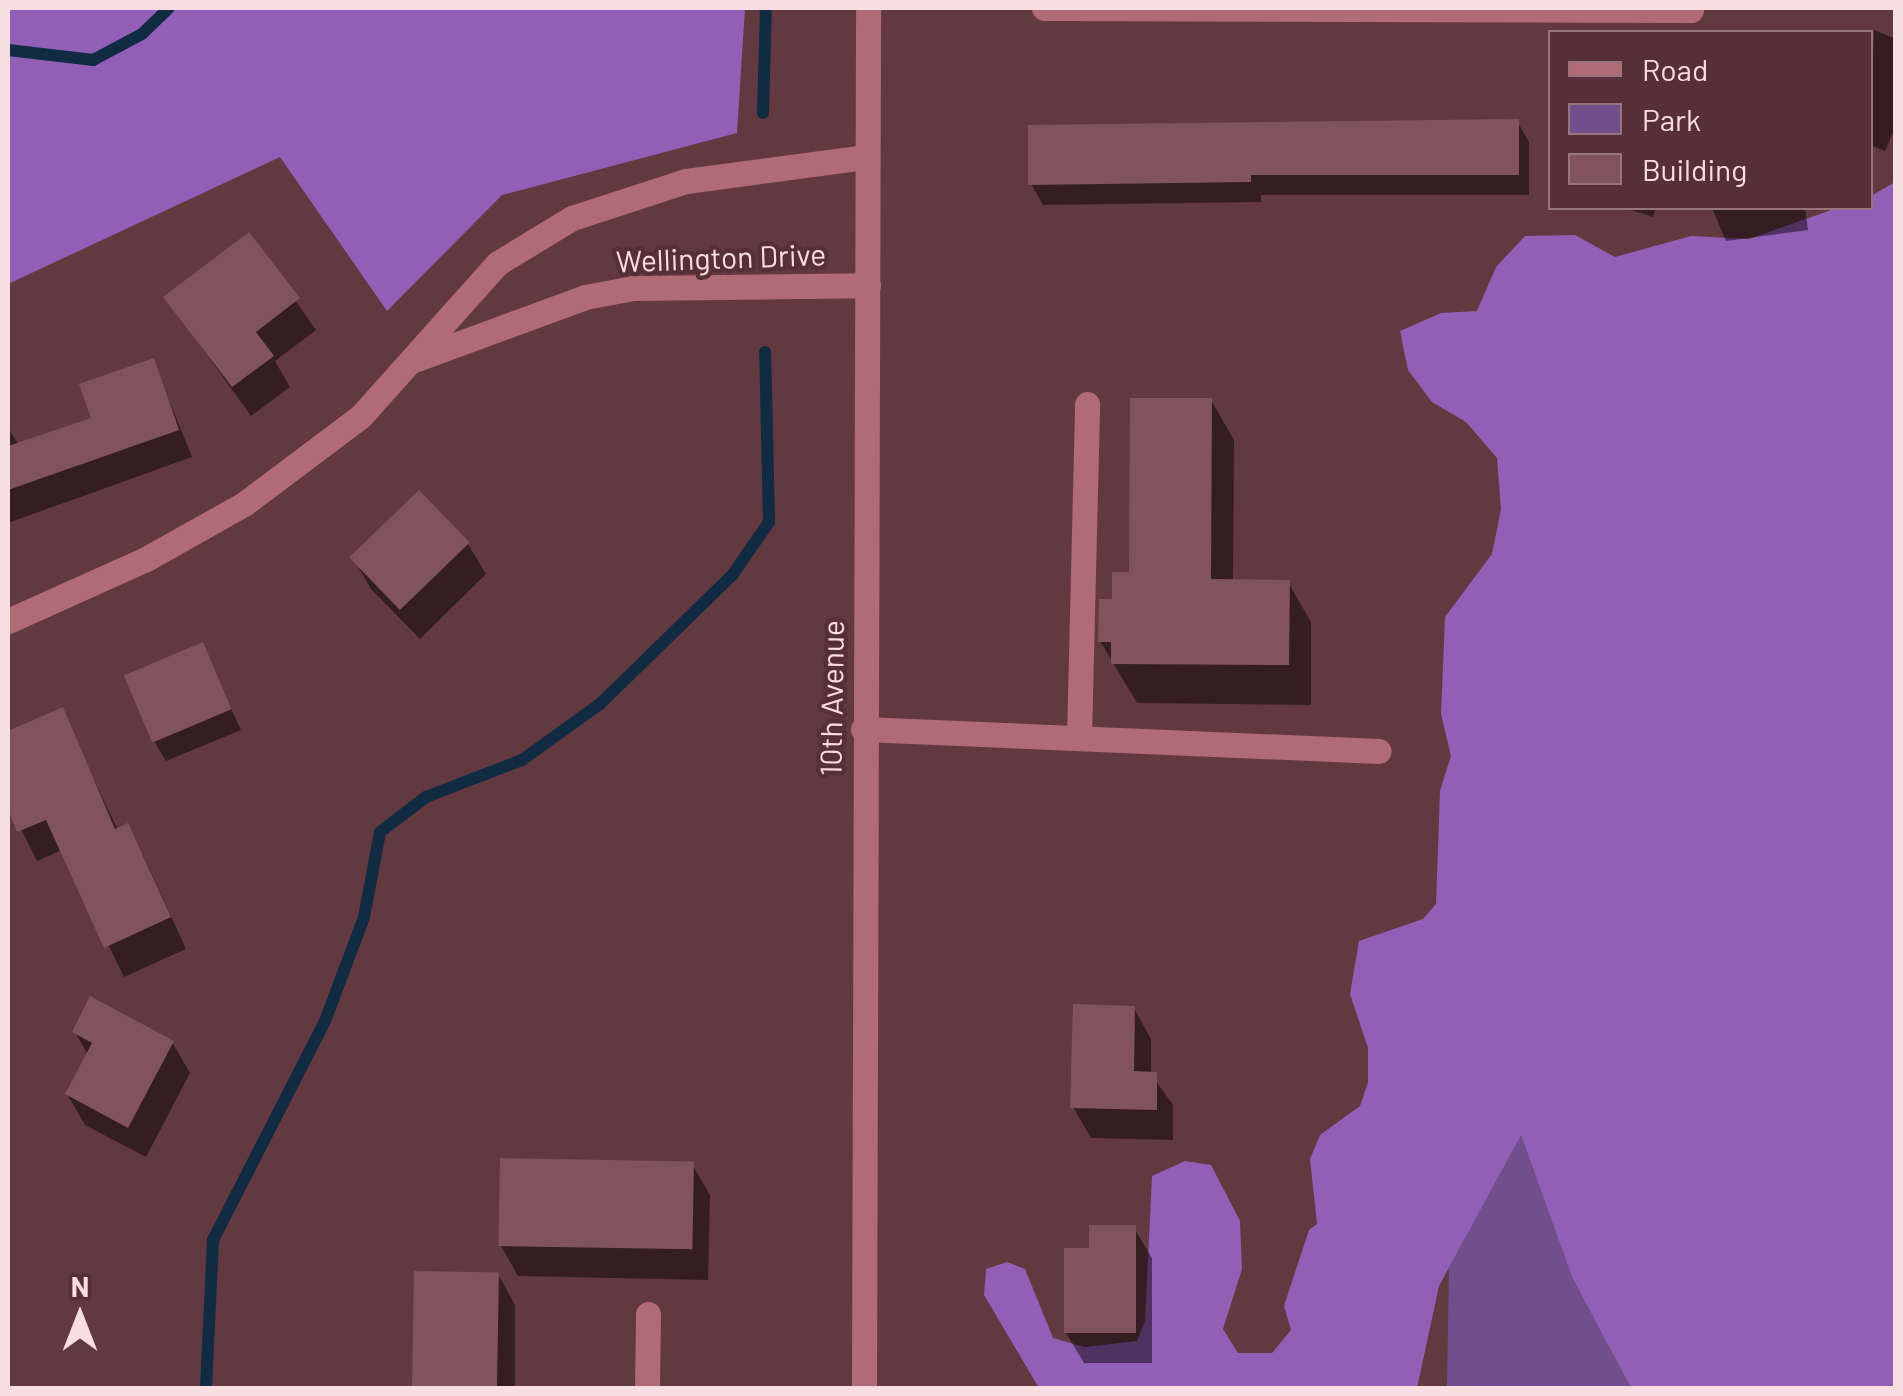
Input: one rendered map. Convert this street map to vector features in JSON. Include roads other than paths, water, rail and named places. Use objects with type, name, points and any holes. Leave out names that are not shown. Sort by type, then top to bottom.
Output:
[{"type":"street","name":"10th Avenue","points":[[864,1388],[868,8]]},
{"type":"street","points":[[1044,8],[1692,10]]},
{"type":"street","name":"Wellington Drive","points":[[8,621],[146,559],[244,504],[361,416],[498,263],[572,218],[686,181],[866,157]]},
{"type":"street","name":"Wellington Drive","points":[[410,362],[585,297],[633,288],[868,285]]},
{"type":"street","points":[[1079,737],[1087,404]]},
{"type":"street","points":[[863,729],[1380,751]]},
{"type":"street","points":[[647,1388],[648,1314]]},
{"type":"waterway","points":[[8,50],[93,60],[142,34],[169,8]]},
{"type":"waterway","points":[[763,113],[766,8]]},
{"type":"waterway","points":[[206,1388],[213,1240],[325,1021],[364,917],[380,832],[426,797],[522,760],[600,704],[733,574],[769,522],[765,352]]}]
